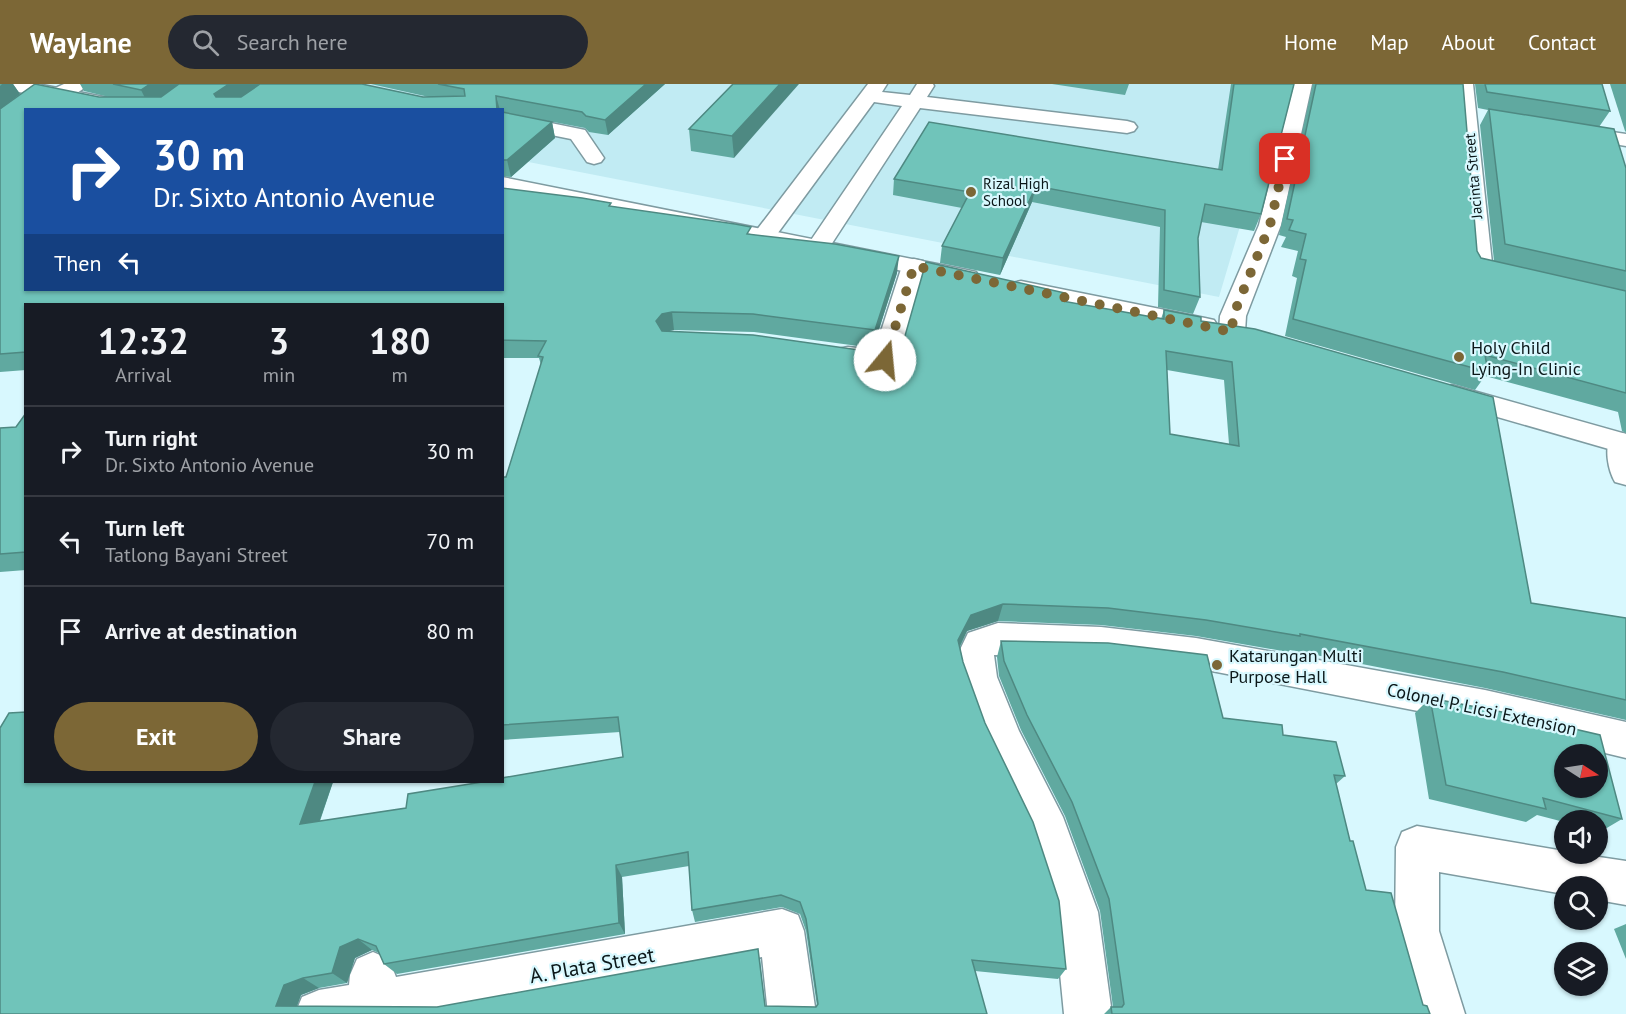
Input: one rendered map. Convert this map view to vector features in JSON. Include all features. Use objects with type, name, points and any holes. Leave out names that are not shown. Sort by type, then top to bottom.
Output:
[{"type":"street","points":[[9,84],[129,108]]},
{"type":"street","points":[[24,103],[79,84]]},
{"type":"street","points":[[504,183],[1241,334],[1233,316],[1270,225],[1303,84]]},
{"type":"street","name":"Jacinta Street","points":[[1464,84],[1480,268],[1537,281]]},
{"type":"street","points":[[764,236],[874,90],[920,93],[1006,111],[1127,127]]},
{"type":"street","points":[[819,246],[920,93]]},
{"type":"street","points":[[1468,115],[1490,119]]},
{"type":"street","points":[[1608,117],[1620,140],[1620,160]]},
{"type":"street","points":[[504,119],[578,134],[594,158]]},
{"type":"street","points":[[1547,128],[1620,140]]},
{"type":"street","points":[[819,351],[885,360],[914,266]]},
{"type":"street","points":[[1430,388],[1624,443],[1626,474]]},
{"type":"street","name":"Colonel P. Licsi Extension","points":[[1088,1014],[1076,912],[1048,831],[1002,737],[979,677],[975,656],[981,644],[998,638],[1101,642],[1196,653],[1485,707],[1626,740]]},
{"type":"street","points":[[1441,1014],[1417,931],[1417,847],[1626,883]]},
{"type":"street","name":"A. Plata Street","points":[[319,1014],[372,989],[782,931],[792,1014]]},
{"type":"shaded area","name":"Rizal High School","points":[[273,84],[1280,84],[1268,189],[1249,196],[1219,297],[504,157],[504,108],[260,108]]},
{"type":"building","points":[[35,84],[99,97],[161,97],[179,84],[229,84],[214,94],[216,97],[241,97],[260,84],[362,84],[423,97],[465,96],[464,89],[438,84],[646,84],[605,120],[586,116],[582,112],[496,96],[497,108],[24,108],[24,291],[504,291],[504,188],[582,198],[611,203],[609,206],[751,227],[747,234],[835,244],[899,256],[875,330],[753,314],[672,312],[662,314],[656,321],[662,331],[753,335],[887,354],[897,351],[903,343],[926,262],[1065,293],[1062,301],[1164,319],[1164,310],[1201,317],[1201,321],[1255,329],[1493,397],[1531,603],[1626,618],[1626,700],[1503,672],[1300,634],[1300,636],[1206,620],[1108,608],[1003,604],[971,615],[958,640],[963,662],[985,723],[1033,822],[1059,901],[1066,969],[972,960],[987,1014],[0,1014],[0,728],[9,713],[24,712],[24,783],[315,783],[300,824],[406,808],[408,794],[476,783],[504,783],[504,778],[623,757],[618,717],[504,725],[504,477],[506,477],[543,357],[538,356],[546,341],[504,340],[504,303],[24,303],[24,352],[0,354],[0,109]],"holes":[[[1166,351],[1232,362],[1239,446],[1170,434]],[[688,852],[692,910],[781,895],[800,902],[806,919],[818,1004],[816,1007],[765,1006],[758,949],[437,1007],[276,1006],[284,985],[303,978],[332,973],[340,947],[358,939],[376,946],[384,964],[619,923],[616,865]]]},
{"type":"building","points":[[113,84],[150,84],[141,90]]},
{"type":"building","points":[[733,84],[780,84],[732,136],[689,129]]},
{"type":"building","points":[[1234,84],[1294,84],[1261,214],[1205,204],[1198,238],[1200,297],[1164,290],[1165,210],[1036,186],[1003,258],[942,246],[970,192],[894,179],[929,122],[1222,170]]},
{"type":"building","points":[[1316,84],[1463,84],[1477,251],[1481,258],[1626,291],[1626,393],[1485,355],[1488,372],[1293,319],[1306,260],[1300,259],[1306,234],[1289,230],[1293,220],[1287,219]]},
{"type":"building","points":[[1485,84],[1602,84],[1610,111],[1487,92]]},
{"type":"building","points":[[1489,109],[1614,129],[1626,168],[1626,271],[1505,244]]},
{"type":"building","points":[[504,112],[552,122],[507,160],[504,160]]},
{"type":"building","points":[[24,416],[24,552],[0,554],[0,428],[16,427]]},
{"type":"building","points":[[1001,641],[1108,643],[1207,655],[1223,718],[1282,725],[1283,735],[1336,742],[1345,776],[1334,775],[1350,841],[1353,841],[1366,890],[1391,893],[1423,1005],[1427,1006],[1430,1014],[1112,1014],[1111,1007],[1122,1007],[1124,1004],[1109,899],[1072,802],[1027,715],[1004,661]]},
{"type":"building","points":[[1430,698],[1600,735],[1602,744],[1554,744],[1554,798],[1608,798],[1608,766],[1622,819],[1608,815],[1608,810],[1588,810],[1543,798],[1546,809],[1446,785]]},
{"type":"place","name":"Rizal High School","points":[[971,192]]},
{"type":"place","name":"Holy Child Lying-In Clinic","points":[[1459,357]]},
{"type":"place","name":"Katarungan Multi Purpose Hall","points":[[1217,665]]},
{"type":"route","points":[[885,360],[914,266],[1232,332],[1233,316],[1270,225],[1285,159]]}]
